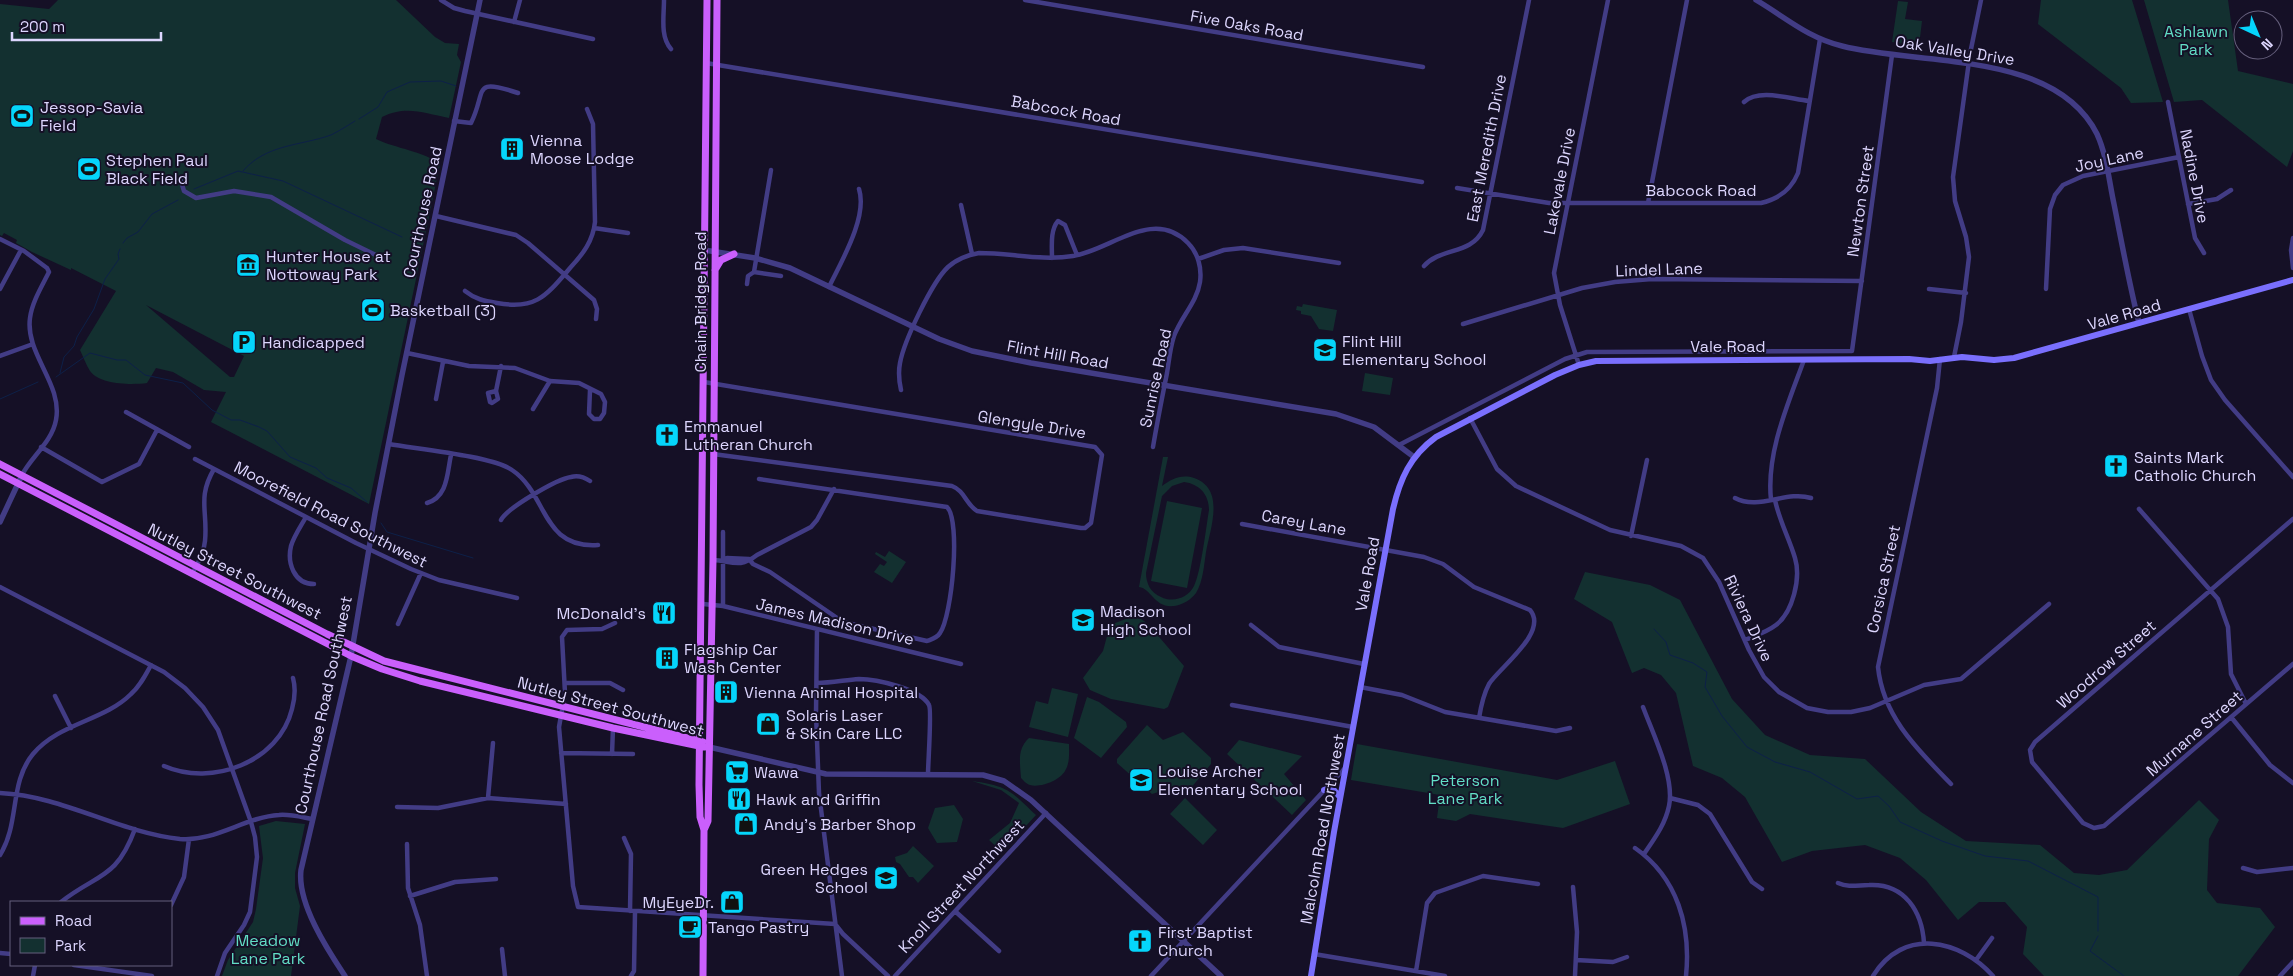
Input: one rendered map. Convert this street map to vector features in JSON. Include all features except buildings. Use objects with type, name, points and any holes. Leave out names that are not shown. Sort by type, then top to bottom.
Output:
[{"type":"main road","name":"Chain Bridge Road","points":[[704,830],[700,817],[700,744],[703,604],[707,0]]},
{"type":"main road","name":"Chain Bridge Road","points":[[704,830],[708,820],[713,560],[717,0]]},
{"type":"main road","points":[[714,273],[721,260],[734,254]]},
{"type":"main road","name":"Vale Road","points":[[1360,687],[1385,550],[1399,486],[1414,457],[1436,437],[1555,375],[1579,365],[1605,360],[1940,359],[1954,357],[1994,360],[2014,358],[2293,280]]},
{"type":"main road","name":"Nutley Street Southwest","points":[[0,464],[352,647],[402,666],[563,706],[709,747]]},
{"type":"main road","name":"Nutley Street Southwest","points":[[0,474],[351,656],[398,675],[613,728],[700,744]]},
{"type":"main road","name":"Malcolm Road Northwest","points":[[1311,976],[1360,687]]},
{"type":"main road","points":[[1324,790],[1332,788],[1340,796]]},
{"type":"main road","points":[[702,976],[704,830]]},
{"type":"street","points":[[441,0],[454,8],[593,39]]},
{"type":"street","name":"Courthouse Road","points":[[392,431],[480,0]]},
{"type":"street","points":[[514,22],[520,0]]},
{"type":"street","points":[[664,0],[664,36],[666,44],[671,49]]},
{"type":"street","name":"Five Oaks Road","points":[[1025,0],[1423,67]]},
{"type":"street","name":"East Meredith Drive","points":[[1424,266],[1433,259],[1467,248],[1476,241],[1484,226],[1529,0]]},
{"type":"street","name":"Lakevale Drive","points":[[1579,365],[1558,296],[1555,266],[1608,0]]},
{"type":"street","points":[[1648,203],[1687,0]]},
{"type":"street","points":[[1954,357],[1969,267],[1968,247],[1955,201],[1953,177],[1968,65],[1981,0]]},
{"type":"street","name":"Oak Valley Drive","points":[[1759,1],[1796,28],[1820,39],[1855,49],[1968,65],[2028,77],[2052,88],[2068,99],[2084,115],[2094,129],[2101,144],[2139,322]]},
{"type":"street","name":"Babcock Road","points":[[1457,188],[1535,201],[1567,203],[1761,203],[1780,196],[1791,186],[1798,173],[1820,39]]},
{"type":"street","name":"Newton Street","points":[[1848,359],[1852,351],[1892,54]]},
{"type":"street","name":"Babcock Road","points":[[706,63],[1422,182]]},
{"type":"street","points":[[454,121],[471,123],[480,95],[489,86],[495,85],[518,93]]},
{"type":"street","points":[[1744,102],[1750,97],[1760,95],[1809,101]]},
{"type":"street","name":"Nadine Drive","points":[[2168,102],[2195,238],[2204,253]]},
{"type":"street","points":[[464,291],[479,300],[523,305],[543,298],[585,251],[594,228],[593,124],[587,109]]},
{"type":"street","name":"Joy Lane","points":[[2046,289],[2050,216],[2055,196],[2063,185],[2074,179],[2179,157]]},
{"type":"street","points":[[754,272],[772,170]]},
{"type":"street","points":[[180,178],[180,185],[185,193],[196,198],[237,191],[261,194],[276,199],[345,240],[386,260]]},
{"type":"street","points":[[829,286],[848,247],[858,218],[861,201],[859,190]]},
{"type":"street","points":[[2188,204],[2216,199],[2231,190]]},
{"type":"street","points":[[961,205],[972,254]]},
{"type":"street","points":[[436,216],[516,235],[528,243],[594,300],[597,309],[596,319]]},
{"type":"street","points":[[1052,258],[1053,234],[1058,221],[1065,225],[1077,255]]},
{"type":"street","points":[[594,228],[628,233]]},
{"type":"street","points":[[901,390],[900,363],[906,343],[942,273],[954,262],[972,254],[989,253],[1052,258],[1077,255],[1143,230],[1158,228],[1171,231],[1184,238],[1198,259],[1224,250],[1243,248],[1339,263]]},
{"type":"street","points":[[2293,238],[2291,250],[2293,268]]},
{"type":"street","points":[[0,239],[21,250],[47,268],[49,272],[30,316],[30,330],[33,344],[56,407],[54,427],[22,475],[0,522]]},
{"type":"street","points":[[0,289],[21,250]]},
{"type":"street","name":"Flint Hill Road","points":[[704,250],[755,258],[790,268],[914,327],[957,346],[988,356],[1343,416],[1374,428],[1414,457]]},
{"type":"street","name":"Sunrise Road","points":[[1153,448],[1175,334],[1198,289],[1201,274],[1198,259]]},
{"type":"street","points":[[747,284],[748,276],[754,272],[781,276]]},
{"type":"street","name":"Lindel Lane","points":[[1463,324],[1598,285],[1635,280],[1862,281]]},
{"type":"street","points":[[1929,289],[1966,293]]},
{"type":"street","points":[[2189,309],[2211,380],[2225,400],[2293,477]]},
{"type":"street","points":[[0,356],[33,344]]},
{"type":"street","points":[[1398,445],[1576,355],[1602,350],[1852,351],[1856,359]]},
{"type":"street","points":[[407,353],[469,366],[501,366],[526,370],[550,381],[574,382],[601,394],[605,402],[604,413],[600,419],[594,418],[589,414],[590,390]]},
{"type":"street","name":"Corsica Street","points":[[1940,359],[1938,388],[1878,659],[1879,676],[1896,720],[1908,739],[1951,784]]},
{"type":"street","points":[[1745,640],[1770,629],[1781,620],[1789,608],[1794,592],[1796,562],[1773,500],[1771,474],[1779,435],[1804,360]]},
{"type":"street","points":[[436,399],[443,362]]},
{"type":"street","points":[[496,391],[501,366]]},
{"type":"street","points":[[533,409],[550,381]]},
{"type":"street","name":"Glengyle Drive","points":[[704,382],[1095,447],[1102,455],[1090,523],[1085,528],[1081,528],[977,510],[968,504],[963,493],[952,486],[713,454]]},
{"type":"street","points":[[126,412],[189,447]]},
{"type":"street","name":"Riviera Drive","points":[[1470,418],[1492,461],[1507,481],[1610,530],[1681,546],[1704,558],[1719,582],[1745,640],[1764,676],[1779,692],[1798,704],[1817,711],[1839,713],[1861,710],[1930,683],[1961,679],[2050,604]]},
{"type":"street","points":[[41,447],[102,482],[139,464],[157,430]]},
{"type":"street","name":"Courthouse Road Southwest","points":[[345,976],[302,895],[301,870],[351,656],[392,431]]},
{"type":"street","points":[[389,444],[504,465],[523,480],[548,522],[559,534],[580,544],[598,545]]},
{"type":"street","points":[[427,503],[436,499],[443,491],[451,455]]},
{"type":"street","name":"Moorefield Road Southwest","points":[[195,459],[369,549],[421,573],[439,580],[518,598]]},
{"type":"street","points":[[1631,536],[1647,460]]},
{"type":"street","points":[[192,574],[205,543],[204,489],[214,469]]},
{"type":"street","points":[[500,520],[510,508],[571,476],[590,481]]},
{"type":"street","points":[[713,560],[746,558],[843,622],[922,641],[936,638],[942,629],[947,613],[953,578],[953,518],[950,510],[942,504],[759,479]]},
{"type":"street","points":[[751,561],[814,524],[832,496],[834,489]]},
{"type":"street","points":[[1734,498],[1750,502],[1798,495],[1810,498]]},
{"type":"street","points":[[2138,509],[2218,599],[2226,618],[2231,674],[2237,690],[2246,704]]},
{"type":"street","points":[[306,517],[292,542],[290,560],[297,577],[305,583],[314,584]]},
{"type":"street","name":"Woodrow Street","points":[[2110,822],[2094,828],[2083,823],[2036,768],[2030,756],[2030,750],[2044,734],[2293,519]]},
{"type":"street","name":"Carey Lane","points":[[1242,524],[1436,561],[1474,587],[1533,613],[1534,619],[1529,639],[1488,686],[1482,701],[1479,718]]},
{"type":"street","points":[[723,532],[723,606]]},
{"type":"street","points":[[398,624],[421,573]]},
{"type":"street","points":[[0,587],[151,665],[180,684],[203,707],[218,730],[251,822],[257,857],[250,912],[226,953],[217,976]]},
{"type":"street","name":"James Madison Drive","points":[[703,604],[723,606],[961,664]]},
{"type":"street","points":[[615,623],[602,630],[568,630],[562,638],[565,683],[559,726],[573,886],[578,907],[835,924],[843,934],[888,976]]},
{"type":"street","points":[[1251,625],[1279,647],[1364,664]]},
{"type":"street","points":[[817,629],[817,773],[842,976]]},
{"type":"street","name":"Murnane Street","points":[[2110,822],[2293,664]]},
{"type":"street","points":[[0,855],[11,834],[20,778],[32,755],[46,742],[123,701],[138,687],[151,665]]},
{"type":"street","points":[[164,766],[193,774],[209,774],[233,768],[262,754],[282,734],[290,717],[295,698],[293,678]]},
{"type":"street","points":[[817,683],[837,683],[860,679],[912,691],[919,695],[929,705],[931,711],[928,774]]},
{"type":"street","points":[[565,683],[610,683],[623,690]]},
{"type":"street","points":[[1360,687],[1402,695],[1445,712],[1556,731],[1570,728]]},
{"type":"street","points":[[55,696],[71,728]]},
{"type":"street","points":[[1232,705],[1353,727]]},
{"type":"street","points":[[1643,707],[1666,771],[1670,798],[1662,826],[1644,854]]},
{"type":"street","points":[[2231,718],[2270,764],[2293,783]]},
{"type":"street","points":[[612,754],[613,728]]},
{"type":"street","points":[[488,798],[493,742]]},
{"type":"street","points":[[709,747],[817,773],[983,775],[996,778],[1014,786],[1046,813],[1221,976]]},
{"type":"street","points":[[561,753],[632,754]]},
{"type":"street","points":[[1151,976],[1346,767]]},
{"type":"street","points":[[0,792],[65,804],[135,829],[171,838],[189,839],[211,835],[278,815],[312,819]]},
{"type":"street","points":[[397,807],[438,808],[488,798],[566,804]]},
{"type":"street","points":[[1670,798],[1698,805],[1710,814],[1752,882],[1762,890]]},
{"type":"street","name":"Knoll Street Northwest","points":[[895,976],[1046,813]]},
{"type":"street","points":[[62,901],[112,869],[125,853],[135,829]]},
{"type":"street","points":[[624,838],[631,854],[634,971],[631,976]]},
{"type":"street","points":[[172,903],[184,877],[189,839]]},
{"type":"street","points":[[407,844],[407,879],[410,896],[420,925],[427,976]]},
{"type":"street","points":[[1635,848],[1644,854],[1661,873],[1679,905],[1688,944],[1686,976]]},
{"type":"street","points":[[2243,868],[2257,872],[2293,868]]},
{"type":"street","points":[[1416,971],[1427,903],[1435,893],[1479,877],[1538,884]]},
{"type":"street","points":[[410,896],[455,882],[496,879]]},
{"type":"street","points":[[1838,883],[1848,887],[1884,886],[1904,896],[1919,914],[1924,944]]},
{"type":"street","points":[[1573,886],[1577,921],[1575,976]]},
{"type":"street","points":[[956,912],[998,951]]},
{"type":"street","points":[[1976,960],[1992,938]]},
{"type":"street","points":[[1873,976],[1882,964],[1895,953],[1910,946],[1924,944],[1948,946],[1976,960],[1993,976]]},
{"type":"street","points":[[502,949],[505,976]]},
{"type":"street","points":[[1314,954],[1444,976]]},
{"type":"street","points":[[1576,960],[1613,962],[1627,957]]},
{"type":"street","points":[[2280,976],[2293,962]]},
{"type":"street","points":[[81,966],[152,976]]},
{"type":"green space","points":[[58,0],[396,0],[435,37],[445,43],[459,44],[457,55],[461,62],[449,118],[415,111],[391,113],[382,117],[376,139],[426,156],[440,164],[369,504],[211,422],[226,392],[204,390],[173,372],[156,368],[147,383],[117,383],[95,376],[90,371],[80,350],[116,291],[71,268],[71,270],[32,252],[16,243],[17,240],[4,233],[2,236],[0,235],[0,4],[49,9]],"holes":[[[146,305],[244,356],[234,377],[230,377]]]},
{"type":"green space","name":"Ashlawn Park","points":[[2041,0],[2132,0],[2163,102],[2131,103],[2121,88],[2038,24]]},
{"type":"green space","name":"Ashlawn Park","points":[[2144,0],[2228,0],[2233,36],[2233,60],[2236,60],[2238,71],[2293,84],[2293,151],[2287,167],[2202,100],[2174,102]]},
{"type":"green space","points":[[1898,1],[1908,2],[1905,19],[1922,21],[1919,46],[1892,42]]},
{"type":"green space","points":[[1303,304],[1337,310],[1333,331],[1319,329],[1311,316],[1301,314],[1301,311],[1296,310],[1297,306],[1302,307]]},
{"type":"green space","points":[[1365,373],[1393,378],[1390,395],[1362,391]]},
{"type":"green space","points":[[1163,457],[1168,457],[1162,486],[1177,478],[1194,478],[1204,483],[1210,491],[1213,500],[1214,510],[1202,579],[1194,596],[1180,605],[1174,606],[1162,604],[1143,588],[1139,587]],"holes":[[[1184,482],[1202,491],[1209,504],[1201,561],[1197,579],[1188,594],[1170,600],[1152,591],[1148,584],[1146,573],[1162,496],[1172,486]]]},
{"type":"green space","points":[[1167,501],[1202,508],[1187,588],[1151,581]]},
{"type":"green space","points":[[889,551],[906,562],[892,583],[874,572],[880,564],[884,566],[887,562],[875,554],[876,552],[885,557]]},
{"type":"green space","points":[[1585,572],[1650,585],[1680,600],[1732,699],[1765,735],[1810,755],[1865,759],[1921,812],[1966,841],[2040,845],[2074,873],[2099,875],[2127,870],[2199,800],[2219,820],[2209,839],[2207,890],[2217,903],[2260,908],[2275,927],[2238,976],[2044,976],[2023,954],[2027,927],[2005,902],[1979,902],[1958,920],[1926,880],[1900,858],[1865,845],[1812,851],[1782,862],[1745,797],[1722,778],[1693,766],[1676,693],[1661,675],[1644,668],[1632,673],[1612,622],[1574,599]]},
{"type":"green space","points":[[1131,617],[1141,619],[1148,624],[1184,666],[1168,707],[1164,709],[1111,699],[1090,690],[1083,678],[1103,651],[1110,625]]},
{"type":"green space","points":[[1052,688],[1078,694],[1068,737],[1029,727],[1036,701],[1048,704]]},
{"type":"green space","points":[[1087,697],[1099,702],[1126,722],[1127,727],[1101,758],[1074,738]]},
{"type":"green space","points":[[1147,725],[1163,740],[1183,732],[1211,758],[1211,764],[1185,795],[1165,790],[1152,794],[1117,763],[1117,759]]},
{"type":"green space","points":[[1029,738],[1069,744],[1068,765],[1063,774],[1055,780],[1034,786],[1027,784],[1021,778],[1021,751]]},
{"type":"green space","points":[[1239,740],[1302,756],[1284,774],[1306,800],[1292,815],[1227,754]]},
{"type":"green space","name":"Peterson Lane Park","points":[[1357,744],[1557,780],[1615,761],[1630,804],[1563,828],[1470,814],[1456,821],[1437,818],[1440,795],[1351,780]]},
{"type":"green space","points":[[972,781],[994,785],[1008,791],[1021,800],[1036,815],[1002,852],[989,840],[1010,823],[1019,803],[1001,790]]},
{"type":"green space","points":[[1185,798],[1217,830],[1203,845],[1170,814]]},
{"type":"green space","points":[[954,805],[963,819],[957,842],[937,843],[928,828],[935,808]]},
{"type":"green space","name":"Meadow Lane Park","points":[[276,821],[305,824],[295,873],[295,888],[300,906],[291,976],[222,976],[228,960],[253,922],[263,858],[259,826]]},
{"type":"green space","points":[[913,846],[934,866],[918,883],[913,877],[909,877],[900,864],[896,862],[895,857],[907,853]]},
{"type":"waterway","points":[[359,119],[378,107],[387,92],[410,82],[441,81],[456,86]]},
{"type":"waterway","points":[[243,171],[252,162],[273,151],[331,135],[355,121]]},
{"type":"waterway","points":[[194,189],[238,171],[283,181],[402,237]]},
{"type":"waterway","points":[[123,243],[127,238],[138,232],[152,214],[178,200]]},
{"type":"waterway","points":[[60,373],[64,357],[74,346],[77,337],[94,309],[105,279],[119,259],[120,249]]},
{"type":"waterway","points":[[56,377],[90,353],[117,360],[126,360],[145,375],[183,383],[212,410],[231,420],[240,420],[267,431],[290,457],[316,468],[327,478],[351,488],[367,502]]},
{"type":"waterway","points":[[0,399],[38,382]]},
{"type":"waterway","points":[[381,523],[387,532],[473,558]]},
{"type":"waterway","points":[[1654,629],[1666,642],[1670,655],[1693,663],[1707,672],[1705,687],[1722,716],[1747,747],[1775,762],[1810,772],[1857,799],[1878,796],[1889,806],[1900,822],[1942,841],[1985,856],[2028,861],[2098,897],[2098,931]]},
{"type":"waterway","points":[[2098,936],[2090,951],[2124,976]]},
{"type":"place","name":"Jessop-Savia Field","points":[[22,116]]},
{"type":"place","name":"Vienna Moose Lodge","points":[[512,149]]},
{"type":"place","name":"Stephen Paul Black Field","points":[[89,169]]},
{"type":"place","name":"Hunter House at Nottoway Park","points":[[248,265]]},
{"type":"place","name":"Basketball (3)","points":[[373,310]]},
{"type":"place","name":"Handicapped","points":[[244,342]]},
{"type":"place","name":"Flint Hill Elementary School","points":[[1325,350]]},
{"type":"place","name":"Emmanuel Lutheran Church","points":[[667,435]]},
{"type":"place","name":"Saints Mark Catholic Church","points":[[2116,466]]},
{"type":"place","name":"McDonald's","points":[[664,613]]},
{"type":"place","name":"Madison High School","points":[[1083,620]]},
{"type":"place","name":"Flagship Car Wash Center","points":[[667,658]]},
{"type":"place","name":"Vienna Animal Hospital","points":[[726,692]]},
{"type":"place","name":"Solaris Laser & Skin Care LLC","points":[[768,724]]},
{"type":"place","name":"Wawa","points":[[737,772]]},
{"type":"place","name":"Louise Archer Elementary School","points":[[1141,780]]},
{"type":"place","name":"Hawk and Griffin","points":[[739,799]]},
{"type":"place","name":"Andy's Barber Shop","points":[[746,824]]},
{"type":"place","name":"Green Hedges School","points":[[886,878]]},
{"type":"place","name":"MyEyeDr.","points":[[732,902]]},
{"type":"place","name":"Tango Pastry","points":[[690,927]]},
{"type":"place","name":"First Baptist Church","points":[[1140,941]]}]
